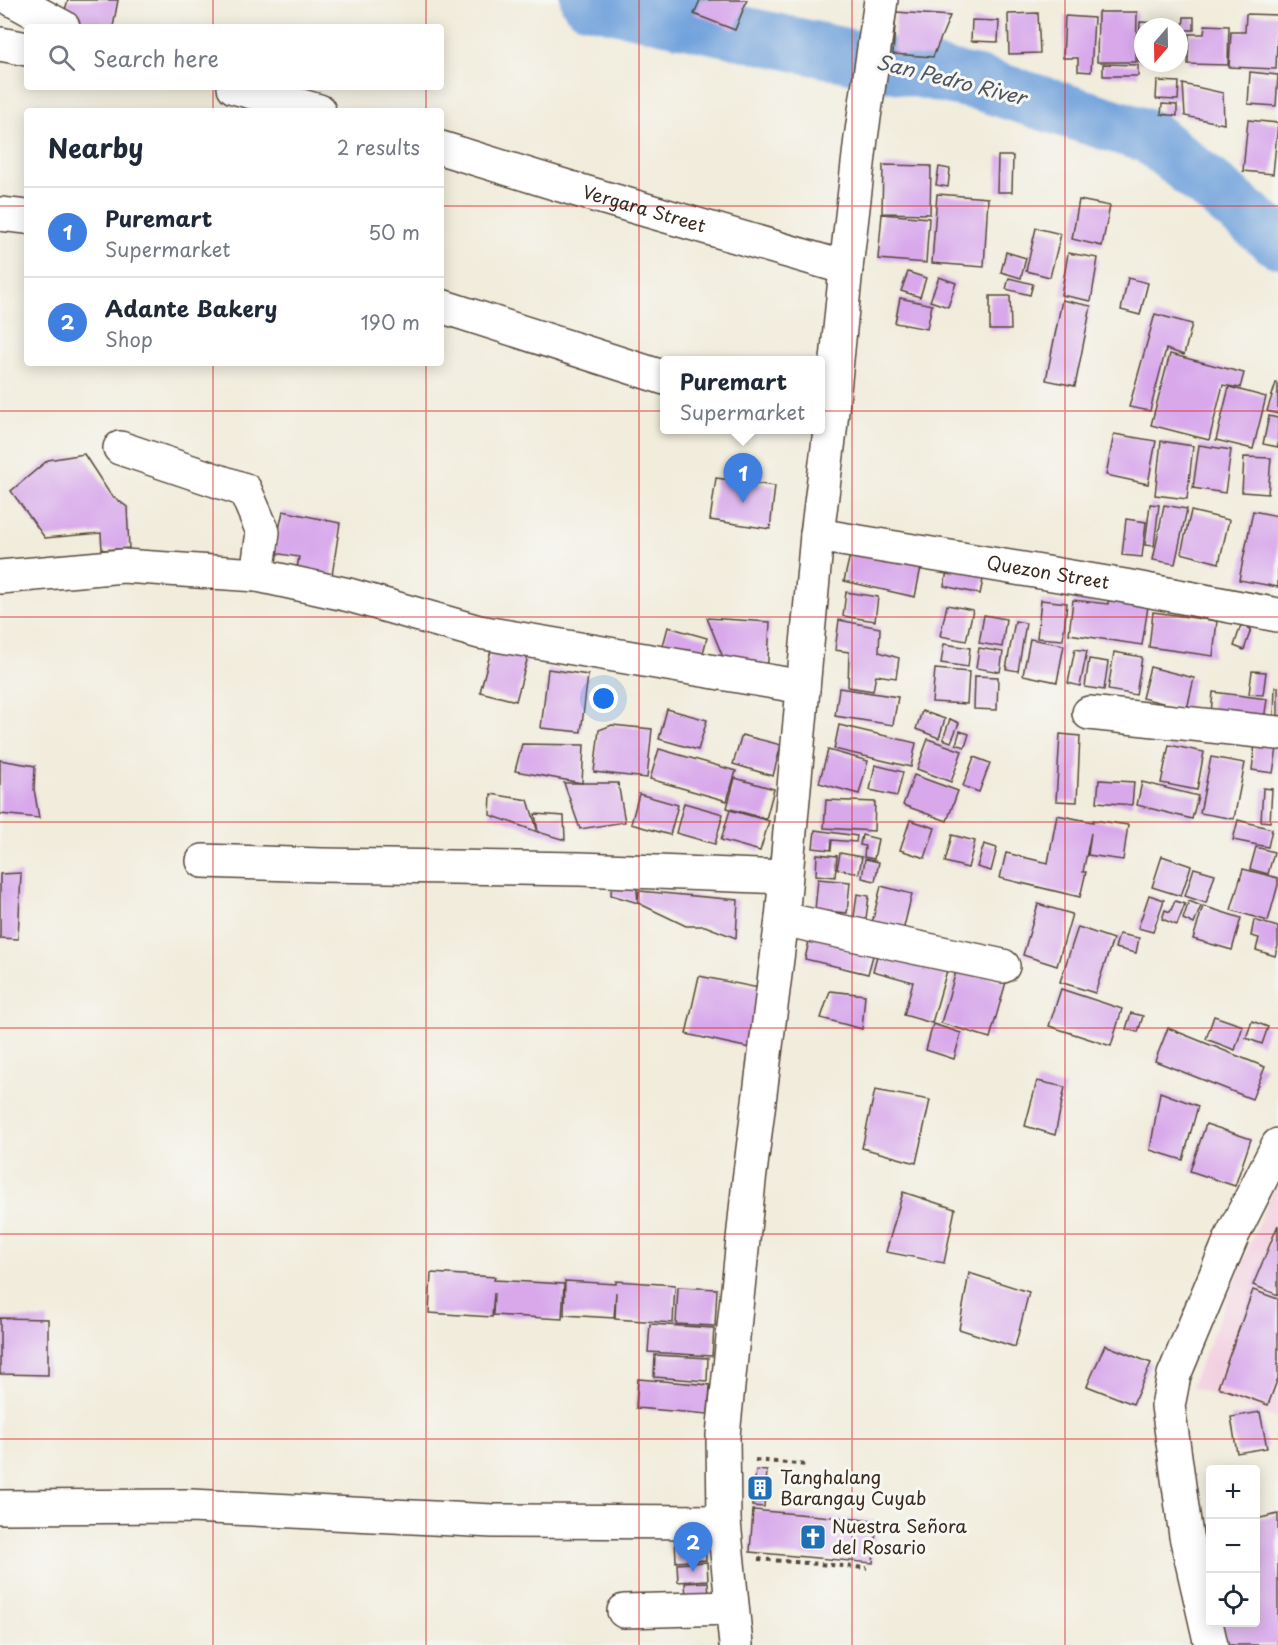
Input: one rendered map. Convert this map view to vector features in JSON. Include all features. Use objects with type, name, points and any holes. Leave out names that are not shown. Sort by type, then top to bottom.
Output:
[{"type":"street","points":[[13,0],[57,24]]},
{"type":"street","points":[[735,1645],[724,1522],[723,1435],[749,1181],[782,919],[826,429],[861,138],[880,11]]},
{"type":"street","points":[[0,44],[24,48]]},
{"type":"street","points":[[245,90],[308,108]]},
{"type":"street","name":"Vergara Street","points":[[444,149],[846,268]]},
{"type":"street","points":[[0,214],[24,218]]},
{"type":"street","points":[[444,307],[660,376]]},
{"type":"street","points":[[120,448],[245,490],[263,532],[257,575]]},
{"type":"street","name":"Quezon Street","points":[[817,535],[1125,586],[1278,615]]},
{"type":"street","points":[[0,577],[123,566],[257,575],[349,595],[479,632],[802,687]]},
{"type":"street","points":[[1089,713],[1278,733]]},
{"type":"street","points":[[203,861],[580,869],[785,877]]},
{"type":"street","points":[[782,919],[1003,966]]},
{"type":"street","points":[[1211,1645],[1186,1536],[1168,1406],[1174,1375],[1233,1234],[1278,1145]]},
{"type":"street","points":[[0,1508],[191,1506],[493,1521],[724,1522]]},
{"type":"street","points":[[624,1611],[732,1608]]},
{"type":"path","points":[[723,1456],[808,1465]]},
{"type":"path","points":[[728,1556],[867,1568]]},
{"type":"shaded area","points":[[1278,1176],[1278,1419],[1191,1387]]},
{"type":"building","points":[[68,0],[118,0],[114,24],[61,24]]},
{"type":"building","points":[[700,0],[747,0],[735,30],[694,14]]},
{"type":"building","points":[[896,12],[950,16],[933,57],[893,54]]},
{"type":"building","points":[[1098,12],[1137,12],[1137,18],[1134,18],[1134,62],[1097,62]]},
{"type":"building","points":[[1038,13],[1040,53],[1009,54],[1008,14]]},
{"type":"building","points":[[1246,14],[1278,15],[1276,69],[1229,67],[1231,32],[1245,32]]},
{"type":"building","points":[[1065,16],[1094,18],[1091,72],[1078,71],[1078,58],[1063,58]]},
{"type":"building","points":[[1194,17],[1194,30],[1188,30],[1188,18],[1184,18]]},
{"type":"building","points":[[972,20],[999,21],[998,42],[971,41]]},
{"type":"building","points":[[1205,25],[1229,26],[1228,65],[1188,64],[1189,34],[1204,34]]},
{"type":"building","points":[[1103,64],[1134,65],[1134,72],[1138,72],[1138,76],[1103,76]]},
{"type":"building","points":[[1250,72],[1278,75],[1276,106],[1248,104]]},
{"type":"building","points":[[1157,81],[1179,82],[1178,100],[1156,99]]},
{"type":"building","points":[[1183,84],[1223,93],[1224,124],[1185,116]]},
{"type":"building","points":[[1162,104],[1177,105],[1177,116],[1161,114]]},
{"type":"building","points":[[1248,120],[1278,123],[1273,174],[1243,171]]},
{"type":"building","points":[[998,156],[1013,156],[1012,192],[997,192]]},
{"type":"building","points":[[883,165],[931,166],[930,214],[882,213]]},
{"type":"building","points":[[939,167],[950,169],[948,187],[936,185]]},
{"type":"building","points":[[937,194],[988,198],[984,267],[932,263]]},
{"type":"building","points":[[1079,200],[1110,206],[1102,246],[1072,239]]},
{"type":"building","points":[[882,214],[929,218],[926,263],[878,259]]},
{"type":"building","points":[[1036,228],[1061,234],[1050,277],[1026,271]]},
{"type":"building","points":[[1006,252],[1026,258],[1021,278],[1001,272]]},
{"type":"building","points":[[1068,253],[1098,258],[1091,301],[1061,295]]},
{"type":"building","points":[[908,272],[926,278],[920,297],[901,291]]},
{"type":"building","points":[[939,277],[956,283],[948,307],[930,301]]},
{"type":"building","points":[[1009,278],[1033,284],[1030,295],[1006,289]]},
{"type":"building","points":[[1128,278],[1148,283],[1140,315],[1121,310]]},
{"type":"building","points":[[990,296],[1010,296],[1011,330],[990,330]]},
{"type":"building","points":[[900,298],[932,305],[927,329],[895,323]]},
{"type":"building","points":[[1062,300],[1091,306],[1075,386],[1046,380]]},
{"type":"building","points":[[1155,314],[1192,324],[1184,355],[1166,349],[1150,411],[1129,407]]},
{"type":"building","points":[[1170,354],[1244,373],[1240,388],[1223,385],[1209,440],[1151,425]]},
{"type":"building","points":[[1276,383],[1278,384],[1278,414],[1267,411]]},
{"type":"building","points":[[1229,387],[1266,397],[1253,449],[1216,440]]},
{"type":"building","points":[[1269,416],[1278,418],[1278,447],[1263,444]]},
{"type":"building","points":[[1114,434],[1156,441],[1148,484],[1106,475]]},
{"type":"building","points":[[1161,441],[1193,446],[1187,499],[1155,495]]},
{"type":"building","points":[[1199,445],[1231,450],[1225,493],[1193,488]]},
{"type":"building","points":[[84,454],[110,494],[127,507],[129,548],[102,550],[101,533],[45,538],[11,491],[48,460]]},
{"type":"building","points":[[1244,457],[1271,458],[1268,494],[1242,492]]},
{"type":"building","points":[[716,478],[775,486],[770,529],[710,520]]},
{"type":"building","points":[[1150,504],[1159,505],[1154,546],[1145,545]]},
{"type":"building","points":[[1164,505],[1187,509],[1175,564],[1153,560]]},
{"type":"building","points":[[283,511],[340,523],[331,582],[295,580],[299,557],[274,553]]},
{"type":"building","points":[[1191,511],[1229,520],[1219,563],[1181,553]]},
{"type":"building","points":[[1253,511],[1278,516],[1278,587],[1239,580]]},
{"type":"building","points":[[1126,519],[1146,522],[1142,557],[1122,555]]},
{"type":"building","points":[[852,546],[922,562],[915,597],[844,581]]},
{"type":"building","points":[[948,567],[984,575],[980,594],[944,586]]},
{"type":"building","points":[[846,592],[878,597],[875,621],[843,616]]},
{"type":"building","points":[[1109,595],[1149,600],[1142,645],[1069,634],[1073,600],[1108,604]]},
{"type":"building","points":[[1041,600],[1067,603],[1063,640],[1037,638]]},
{"type":"building","points":[[947,605],[973,610],[966,641],[940,636]]},
{"type":"building","points":[[1153,612],[1217,621],[1213,656],[1149,647]]},
{"type":"building","points":[[984,615],[1006,619],[1002,647],[979,643]]},
{"type":"building","points":[[707,618],[770,622],[767,678],[727,667]]},
{"type":"building","points":[[839,620],[880,628],[879,652],[899,658],[896,678],[876,675],[873,691],[848,687],[849,652],[835,650]]},
{"type":"building","points":[[1015,621],[1026,623],[1018,671],[1006,669]]},
{"type":"building","points":[[1241,625],[1251,629],[1244,650],[1234,646]]},
{"type":"building","points":[[668,627],[707,638],[699,668],[660,657]]},
{"type":"building","points":[[494,639],[530,649],[516,701],[480,692]]},
{"type":"building","points":[[1030,639],[1064,645],[1057,682],[1023,675]]},
{"type":"building","points":[[944,644],[970,648],[968,667],[941,663]]},
{"type":"building","points":[[979,648],[1003,652],[1000,672],[976,668]]},
{"type":"building","points":[[1075,649],[1087,651],[1080,686],[1068,683]]},
{"type":"building","points":[[1114,652],[1142,657],[1136,695],[1108,690]]},
{"type":"building","points":[[1089,659],[1108,662],[1104,690],[1085,687]]},
{"type":"building","points":[[1150,667],[1194,678],[1187,709],[1142,698]]},
{"type":"building","points":[[548,669],[588,675],[581,732],[541,728]]},
{"type":"building","points":[[935,669],[969,672],[967,704],[932,702]]},
{"type":"building","points":[[1252,671],[1266,672],[1263,695],[1249,694]]},
{"type":"building","points":[[975,676],[998,677],[997,710],[974,709]]},
{"type":"building","points":[[1275,687],[1278,687],[1278,717],[1274,716]]},
{"type":"building","points":[[839,688],[898,697],[893,725],[835,716]]},
{"type":"building","points":[[1213,692],[1267,699],[1264,720],[1211,713]]},
{"type":"building","points":[[667,709],[707,720],[698,750],[659,739]]},
{"type":"building","points":[[922,711],[945,719],[939,738],[916,729]]},
{"type":"building","points":[[950,719],[959,723],[951,742],[943,739]]},
{"type":"building","points":[[612,725],[652,729],[647,778],[594,772],[599,730]]},
{"type":"building","points":[[839,725],[916,743],[911,767],[834,749]]},
{"type":"building","points":[[960,731],[969,734],[965,747],[956,744]]},
{"type":"building","points":[[1060,734],[1080,736],[1077,802],[1056,801]]},
{"type":"building","points":[[742,735],[781,745],[773,776],[733,764]]},
{"type":"building","points":[[928,739],[962,751],[951,782],[917,769]]},
{"type":"building","points":[[522,744],[584,745],[582,783],[515,771]]},
{"type":"building","points":[[1255,744],[1277,748],[1273,773],[1252,770]]},
{"type":"building","points":[[1169,745],[1204,752],[1197,790],[1161,783]]},
{"type":"building","points":[[659,749],[736,771],[727,801],[650,779]]},
{"type":"building","points":[[828,750],[868,761],[859,794],[819,783]]},
{"type":"building","points":[[974,757],[990,763],[979,792],[963,786]]},
{"type":"building","points":[[1211,757],[1245,763],[1234,819],[1200,813]]},
{"type":"building","points":[[0,760],[35,766],[34,789],[39,818],[0,814]]},
{"type":"building","points":[[875,765],[903,772],[897,796],[870,790]]},
{"type":"building","points":[[914,775],[958,791],[947,821],[903,805]]},
{"type":"building","points":[[735,778],[774,789],[766,819],[727,808]]},
{"type":"building","points":[[1099,780],[1134,782],[1132,805],[1097,802]]},
{"type":"building","points":[[1142,782],[1198,796],[1192,819],[1137,805]]},
{"type":"building","points":[[564,783],[618,783],[625,822],[580,829]]},
{"type":"building","points":[[1263,788],[1272,789],[1270,822],[1261,821]]},
{"type":"building","points":[[491,794],[528,800],[538,832],[490,815]]},
{"type":"building","points":[[639,794],[678,805],[670,835],[631,824]]},
{"type":"building","points":[[826,800],[875,802],[874,831],[824,828]]},
{"type":"building","points":[[684,803],[723,814],[715,844],[676,833]]},
{"type":"building","points":[[730,810],[769,821],[760,851],[721,840]]},
{"type":"building","points":[[535,814],[564,816],[565,840],[538,832]]},
{"type":"building","points":[[1057,815],[1093,822],[1093,820],[1128,825],[1123,860],[1088,855],[1091,833],[1080,897],[1000,878],[1006,853],[1048,863]]},
{"type":"building","points":[[910,820],[935,828],[925,858],[900,850]]},
{"type":"building","points":[[1238,820],[1272,829],[1268,847],[1233,840]]},
{"type":"building","points":[[815,830],[857,836],[856,842],[832,840],[831,850],[813,848]]},
{"type":"building","points":[[862,835],[878,839],[874,859],[864,857],[865,846],[860,845]]},
{"type":"building","points":[[952,835],[975,841],[968,868],[945,862]]},
{"type":"building","points":[[984,844],[997,848],[991,871],[977,867]]},
{"type":"building","points":[[1256,847],[1274,852],[1268,874],[1250,869]]},
{"type":"building","points":[[840,853],[862,857],[859,873],[837,869]]},
{"type":"building","points":[[817,854],[837,856],[835,877],[816,875]]},
{"type":"building","points":[[1162,856],[1191,866],[1181,896],[1152,887]]},
{"type":"building","points":[[865,859],[879,862],[875,881],[862,878]]},
{"type":"building","points":[[1194,868],[1215,874],[1206,903],[1185,896]]},
{"type":"building","points":[[1243,869],[1278,878],[1268,921],[1231,910]]},
{"type":"building","points":[[21,873],[18,939],[0,938],[0,874]]},
{"type":"building","points":[[612,877],[636,878],[638,903],[611,895]]},
{"type":"building","points":[[818,879],[850,882],[847,913],[815,910]]},
{"type":"building","points":[[881,886],[912,894],[902,935],[871,927]]},
{"type":"building","points":[[639,891],[738,900],[736,938],[705,926],[686,926],[638,903]]},
{"type":"building","points":[[857,894],[869,896],[865,926],[853,924]]},
{"type":"building","points":[[1149,895],[1164,900],[1153,932],[1138,928]]},
{"type":"building","points":[[1175,901],[1185,904],[1177,925],[1162,919],[1165,910],[1170,912]]},
{"type":"building","points":[[1189,901],[1201,906],[1194,924],[1183,919]]},
{"type":"building","points":[[1038,904],[1072,914],[1057,966],[1023,955]]},
{"type":"building","points":[[1203,906],[1241,918],[1232,950],[1193,939]]},
{"type":"building","points":[[1254,920],[1278,927],[1278,946],[1275,956],[1256,950],[1259,938],[1251,936]]},
{"type":"building","points":[[1078,927],[1113,939],[1095,993],[1060,982]]},
{"type":"building","points":[[811,932],[875,948],[868,974],[805,959]]},
{"type":"building","points":[[1119,934],[1139,938],[1136,953],[1115,948]]},
{"type":"building","points":[[879,948],[948,967],[932,1023],[904,1015],[913,982],[873,971]]},
{"type":"building","points":[[957,968],[1006,982],[990,1038],[941,1023]]},
{"type":"building","points":[[699,976],[759,988],[754,1049],[686,1034]]},
{"type":"building","points":[[1061,989],[1122,1009],[1111,1046],[1049,1026]]},
{"type":"building","points":[[830,991],[865,995],[862,1029],[821,1018]]},
{"type":"building","points":[[1131,1013],[1143,1016],[1138,1032],[1126,1029]]},
{"type":"building","points":[[1214,1016],[1243,1026],[1235,1050],[1206,1039]]},
{"type":"building","points":[[1252,1021],[1268,1027],[1262,1044],[1246,1038]]},
{"type":"building","points":[[933,1024],[961,1033],[954,1059],[926,1050]]},
{"type":"building","points":[[1168,1028],[1265,1067],[1252,1099],[1155,1061]]},
{"type":"building","points":[[1037,1081],[1065,1087],[1055,1135],[1025,1126]]},
{"type":"building","points":[[875,1090],[930,1100],[916,1163],[862,1148]]},
{"type":"building","points":[[1160,1092],[1198,1106],[1183,1160],[1150,1150]]},
{"type":"building","points":[[1206,1124],[1251,1139],[1235,1186],[1190,1171]]},
{"type":"building","points":[[903,1192],[955,1209],[944,1263],[886,1252]]},
{"type":"building","points":[[1278,1225],[1278,1295],[1253,1285]]},
{"type":"building","points":[[431,1273],[564,1284],[562,1319],[493,1315],[494,1293],[492,1317],[429,1313]]},
{"type":"building","points":[[969,1273],[1029,1292],[1015,1347],[959,1329]]},
{"type":"building","points":[[565,1281],[616,1284],[616,1281],[675,1285],[673,1323],[615,1319],[616,1292],[614,1318],[564,1315]]},
{"type":"building","points":[[678,1287],[717,1289],[715,1326],[676,1324]]},
{"type":"building","points":[[1253,1290],[1278,1299],[1278,1378],[1268,1405],[1218,1387]]},
{"type":"building","points":[[0,1318],[48,1319],[48,1375],[0,1374]]},
{"type":"building","points":[[650,1324],[714,1328],[712,1356],[648,1352]]},
{"type":"building","points":[[1105,1345],[1151,1363],[1133,1404],[1087,1386]]},
{"type":"building","points":[[655,1355],[708,1358],[707,1381],[654,1377]]},
{"type":"building","points":[[638,1379],[710,1385],[708,1414],[636,1408]]},
{"type":"building","points":[[1260,1412],[1267,1448],[1237,1453],[1231,1417]]},
{"type":"building","name":"Tanghalang Barangay Cuyab","points":[[756,1470],[767,1471],[764,1507],[752,1506]]},
{"type":"building","name":"Nuestra Señora del Rosario","points":[[753,1510],[877,1521],[873,1563],[750,1552]]},
{"type":"building","points":[[1278,1514],[1278,1645],[1224,1645],[1220,1627],[1260,1627],[1260,1518]]},
{"type":"building","points":[[1206,1529],[1206,1564],[1198,1531]]},
{"type":"building","points":[[705,1536],[706,1560],[676,1562],[675,1537]]},
{"type":"building","points":[[707,1562],[708,1580],[678,1582],[677,1564]]},
{"type":"building","points":[[708,1582],[709,1596],[686,1597],[685,1583]]},
{"type":"waterway","name":"San Pedro River","points":[[587,0],[981,84],[1150,137],[1278,241]]},
{"type":"place","name":"Puremart","points":[[743,503]]},
{"type":"place","name":"Tanghalang Barangay Cuyab","points":[[760,1488]]},
{"type":"place","name":"Nuestra Señora del Rosario","points":[[813,1537]]},
{"type":"place","name":"Adante Bakery","points":[[693,1572]]}]
